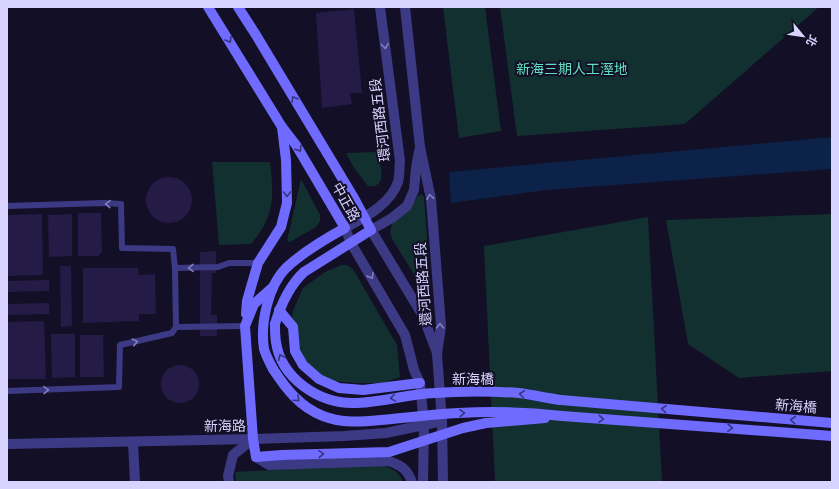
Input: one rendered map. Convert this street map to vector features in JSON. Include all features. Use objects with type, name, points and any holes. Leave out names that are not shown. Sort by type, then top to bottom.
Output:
[{"type":"main road","name":"中正路","points":[[208,7],[282,128],[296,145],[345,228]]},
{"type":"main road","name":"中正路","points":[[238,7],[365,216],[371,230]]},
{"type":"main road","points":[[282,128],[286,160],[287,203],[281,226],[258,263],[247,301],[245,326],[253,439],[256,457],[389,452],[463,428],[486,423],[533,420],[562,416]]},
{"type":"main road","points":[[245,326],[254,304],[274,286],[286,268],[327,238],[345,228]]},
{"type":"main road","name":"新海橋","points":[[371,230],[304,272],[291,287],[279,310],[275,324],[276,343],[282,359],[289,371],[306,388],[317,394],[340,402],[368,402],[434,393],[519,393],[576,402],[832,423]]},
{"type":"main road","name":"新海橋","points":[[274,286],[265,312],[263,334],[264,350],[273,369],[285,387],[300,403],[322,416],[351,423],[446,414],[523,412],[832,436]]},
{"type":"main road","points":[[279,310],[293,327],[295,351],[303,365],[319,379],[339,388],[363,390],[420,383]]},
{"type":"street","name":"環河西路五段","points":[[345,228],[382,204],[392,194],[398,181],[400,161],[380,7]]},
{"type":"street","points":[[371,230],[392,218],[407,206],[414,190],[420,147],[405,7]]},
{"type":"street","name":"還河西路五段","points":[[420,147],[431,199],[441,326],[437,354],[442,421],[443,482]]},
{"type":"street","name":"中正路","points":[[345,228],[351,242],[405,335],[414,370],[420,383],[424,425],[423,482]]},
{"type":"street","name":"中正路","points":[[371,230],[423,316],[437,354]]},
{"type":"street","name":"新海路","points":[[7,444],[253,439],[365,434],[386,432],[442,421]]},
{"type":"street","points":[[229,482],[228,476],[233,455],[253,439]]},
{"type":"street","points":[[133,442],[135,482]]},
{"type":"street","points":[[256,457],[269,465],[389,461],[402,466],[412,482]]},
{"type":"lane","points":[[7,206],[104,203],[121,204],[122,248],[173,249],[175,268],[176,327],[172,333],[120,345],[119,387],[7,391]]},
{"type":"lane","points":[[175,268],[218,267],[229,263],[258,263]]},
{"type":"lane","points":[[176,327],[245,326]]},
{"type":"green space","points":[[443,7],[485,7],[501,131],[459,138]]},
{"type":"green space","name":"新海三期人工溼地","points":[[500,7],[819,7],[685,124],[517,136]]},
{"type":"green space","points":[[377,152],[382,175],[381,180],[379,184],[375,186],[368,186],[354,168],[346,153]]},
{"type":"green space","points":[[212,162],[270,162],[272,196],[269,215],[259,234],[251,244],[219,245]]},
{"type":"green space","points":[[301,179],[320,215],[320,221],[316,227],[290,242],[287,241]]},
{"type":"green space","points":[[421,194],[424,197],[431,291],[429,294],[425,292],[392,239],[390,232],[393,221],[410,208]]},
{"type":"green space","points":[[832,214],[832,371],[739,378],[688,344],[666,220]]},
{"type":"green space","points":[[648,217],[662,482],[495,482],[484,246]]},
{"type":"green space","points":[[341,265],[347,265],[353,269],[397,345],[400,377],[383,383],[333,381],[316,372],[299,356],[295,340],[292,313],[303,288],[325,272]]},
{"type":"green space","points":[[375,464],[392,469],[398,474],[403,482],[236,482],[235,472]]},
{"type":"water","points":[[832,137],[832,169],[546,190],[451,203],[449,172]]},
{"type":"building","points":[[354,9],[362,93],[350,93],[352,104],[322,108],[316,13]]},
{"type":"building","points":[[164,177],[174,177],[182,181],[188,187],[192,195],[192,205],[188,213],[182,219],[174,223],[164,223],[156,219],[150,213],[146,205],[146,195],[150,187],[156,181]]},
{"type":"building","points":[[78,213],[101,213],[102,253],[100,253],[99,256],[78,256]]},
{"type":"building","points":[[42,214],[43,275],[7,276],[7,215]]},
{"type":"building","points":[[72,214],[72,256],[49,257],[48,215]]},
{"type":"building","points":[[216,251],[216,273],[212,273],[211,315],[217,315],[217,336],[200,336],[200,252]]},
{"type":"building","points":[[60,266],[71,266],[72,326],[61,327]]},
{"type":"building","points":[[83,268],[138,268],[138,275],[155,274],[156,314],[139,314],[139,321],[83,323]]},
{"type":"building","points":[[49,280],[49,291],[7,292],[7,281]]},
{"type":"building","points":[[49,303],[49,314],[7,315],[7,304]]},
{"type":"building","points":[[44,321],[46,379],[7,379],[7,322]]},
{"type":"building","points":[[51,334],[75,334],[75,377],[52,378]]},
{"type":"building","points":[[80,335],[103,335],[104,377],[80,377]]},
{"type":"building","points":[[180,365],[193,371],[199,384],[193,397],[180,403],[167,397],[161,384],[167,371]]}]
